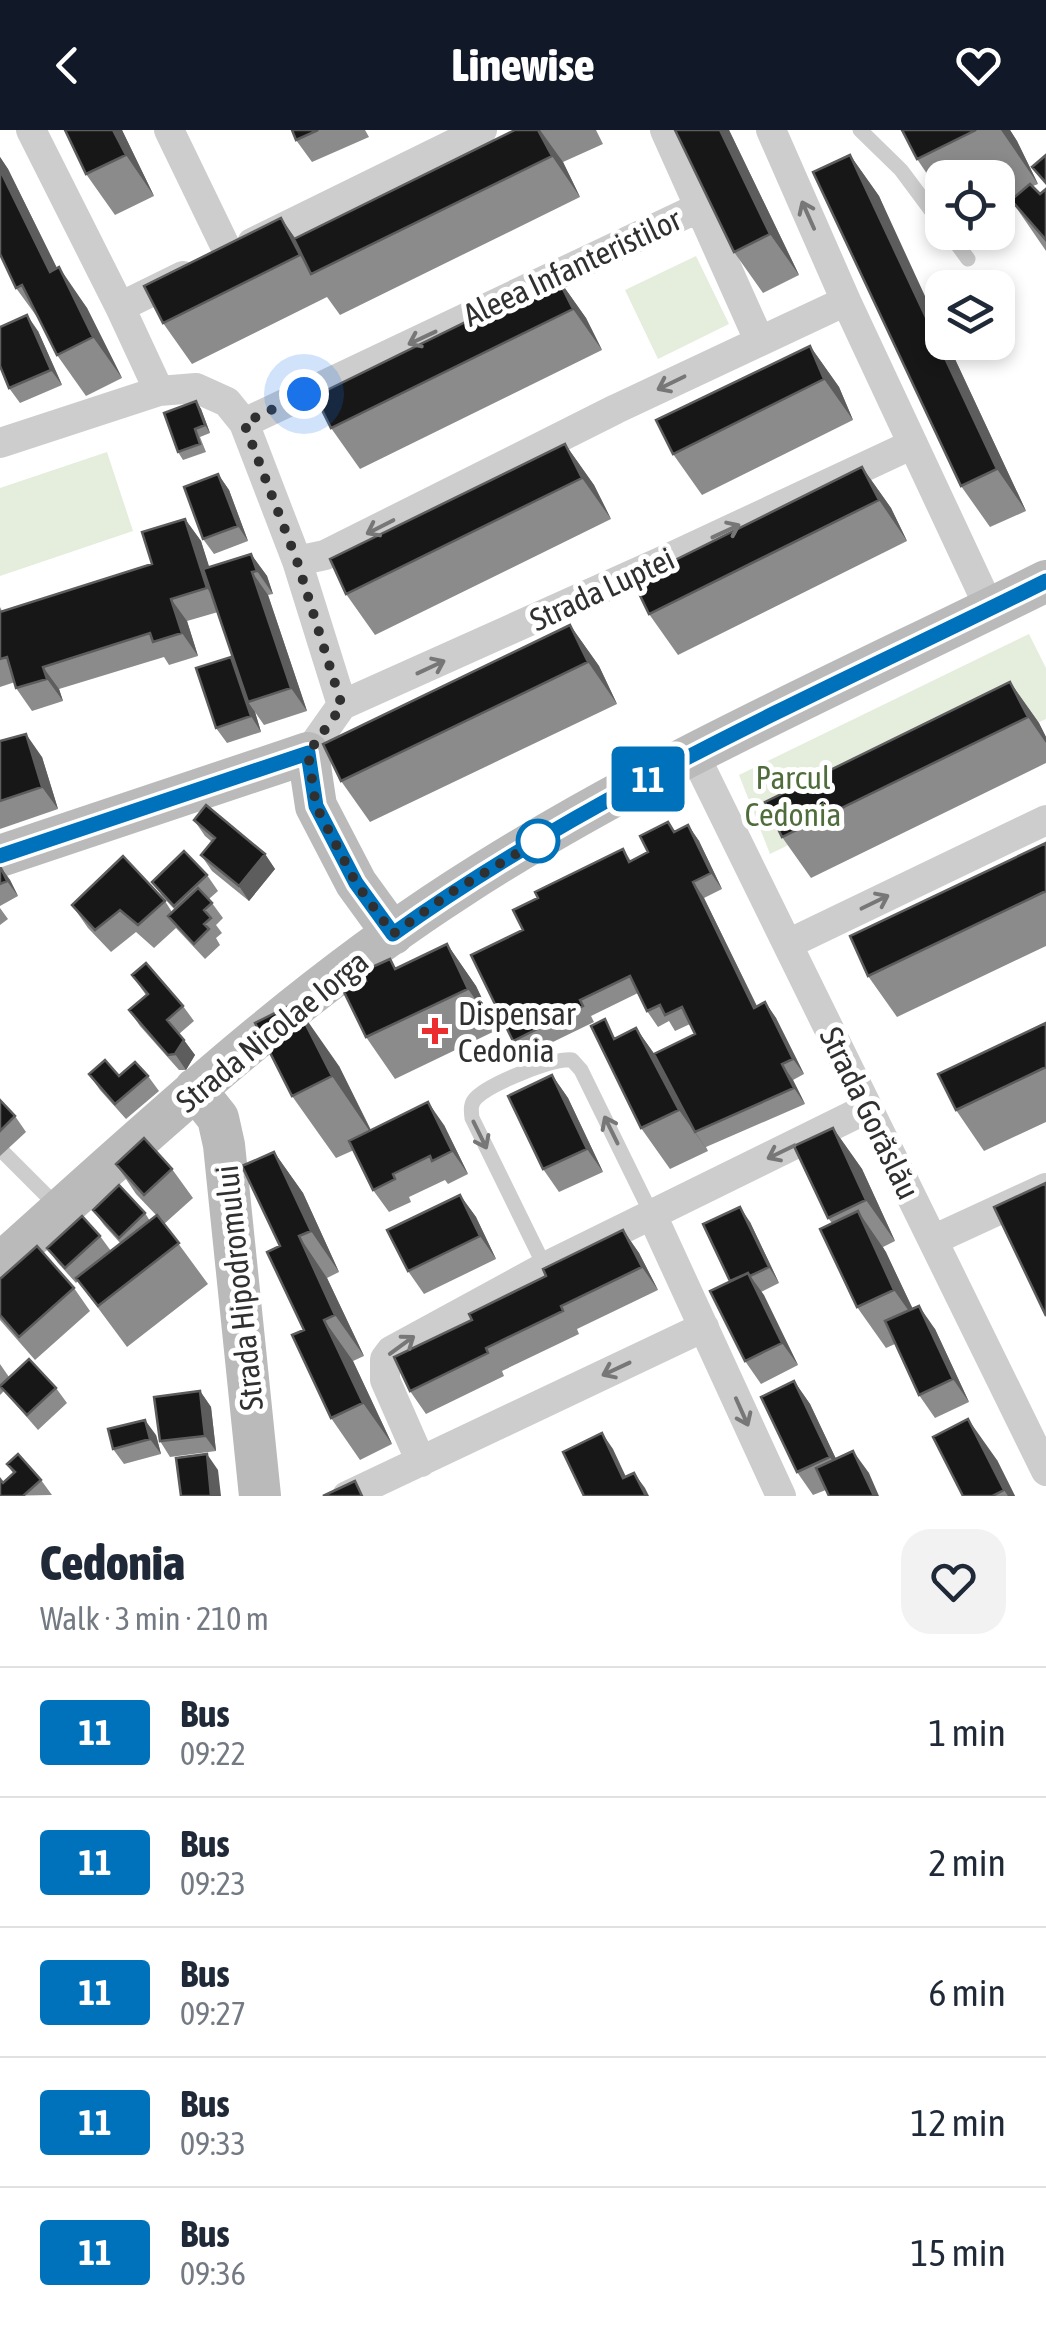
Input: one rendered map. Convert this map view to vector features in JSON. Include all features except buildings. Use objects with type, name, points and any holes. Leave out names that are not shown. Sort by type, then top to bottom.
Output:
[{"type":"main road","name":"Strada Nicolae Iorga","points":[[0,1264],[243,1048],[472,879],[695,756],[1046,581]]},
{"type":"main road","points":[[0,856],[308,753],[316,806],[356,883],[393,934]]},
{"type":"main road","name":"Strada Hipodromului","points":[[195,1090],[218,1118],[224,1144],[260,1496]]},
{"type":"street","points":[[31,130],[158,392]]},
{"type":"street","points":[[168,130],[229,254]]},
{"type":"street","points":[[120,307],[482,130]]},
{"type":"street","points":[[665,130],[700,206]]},
{"type":"street","points":[[771,130],[990,609]]},
{"type":"street","name":"Aleea Infanteristilor","points":[[244,423],[700,206],[759,340]]},
{"type":"street","points":[[297,561],[325,555],[759,340],[846,301]]},
{"type":"street","points":[[0,444],[158,392],[196,388],[228,402],[244,423],[297,561],[342,706]]},
{"type":"street","name":"Strada Luptei","points":[[308,753],[342,706],[913,444]]},
{"type":"street","name":"Strada Gorăslău","points":[[695,756],[1046,1471]]},
{"type":"street","points":[[788,944],[1046,820]]},
{"type":"street","points":[[421,1462],[385,1380],[385,1359],[402,1342],[868,1108]]},
{"type":"street","points":[[933,1240],[1046,1188]]},
{"type":"street","points":[[652,1216],[781,1496]]},
{"type":"street","points":[[346,1496],[704,1327]]},
{"type":"lane","points":[[860,130],[901,170],[925,202]]},
{"type":"lane","points":[[962,250],[968,258]]},
{"type":"lane","points":[[545,1267],[472,1118],[471,1105],[478,1095],[558,1059],[572,1060],[581,1070],[652,1216]]},
{"type":"lane","points":[[4,1152],[60,1210]]},
{"type":"green space","points":[[696,256],[729,324],[658,359],[625,290]]},
{"type":"green space","points":[[107,452],[133,531],[0,576],[0,488]]},
{"type":"green space","name":"Parcul Cedonia","points":[[1029,634],[1046,668],[1046,719],[770,854],[739,775]]},
{"type":"bus line","name":"11","points":[[0,856],[308,753],[316,806],[356,883],[393,934],[472,879],[656,775],[1046,581]]},
{"type":"place","name":"Dispensar Cedonia","points":[[435,1031]]},
{"type":"route","points":[[304,394],[244,423],[297,561],[337,685],[342,706],[308,753],[316,806],[356,883],[393,934],[452,892],[538,841]]}]
